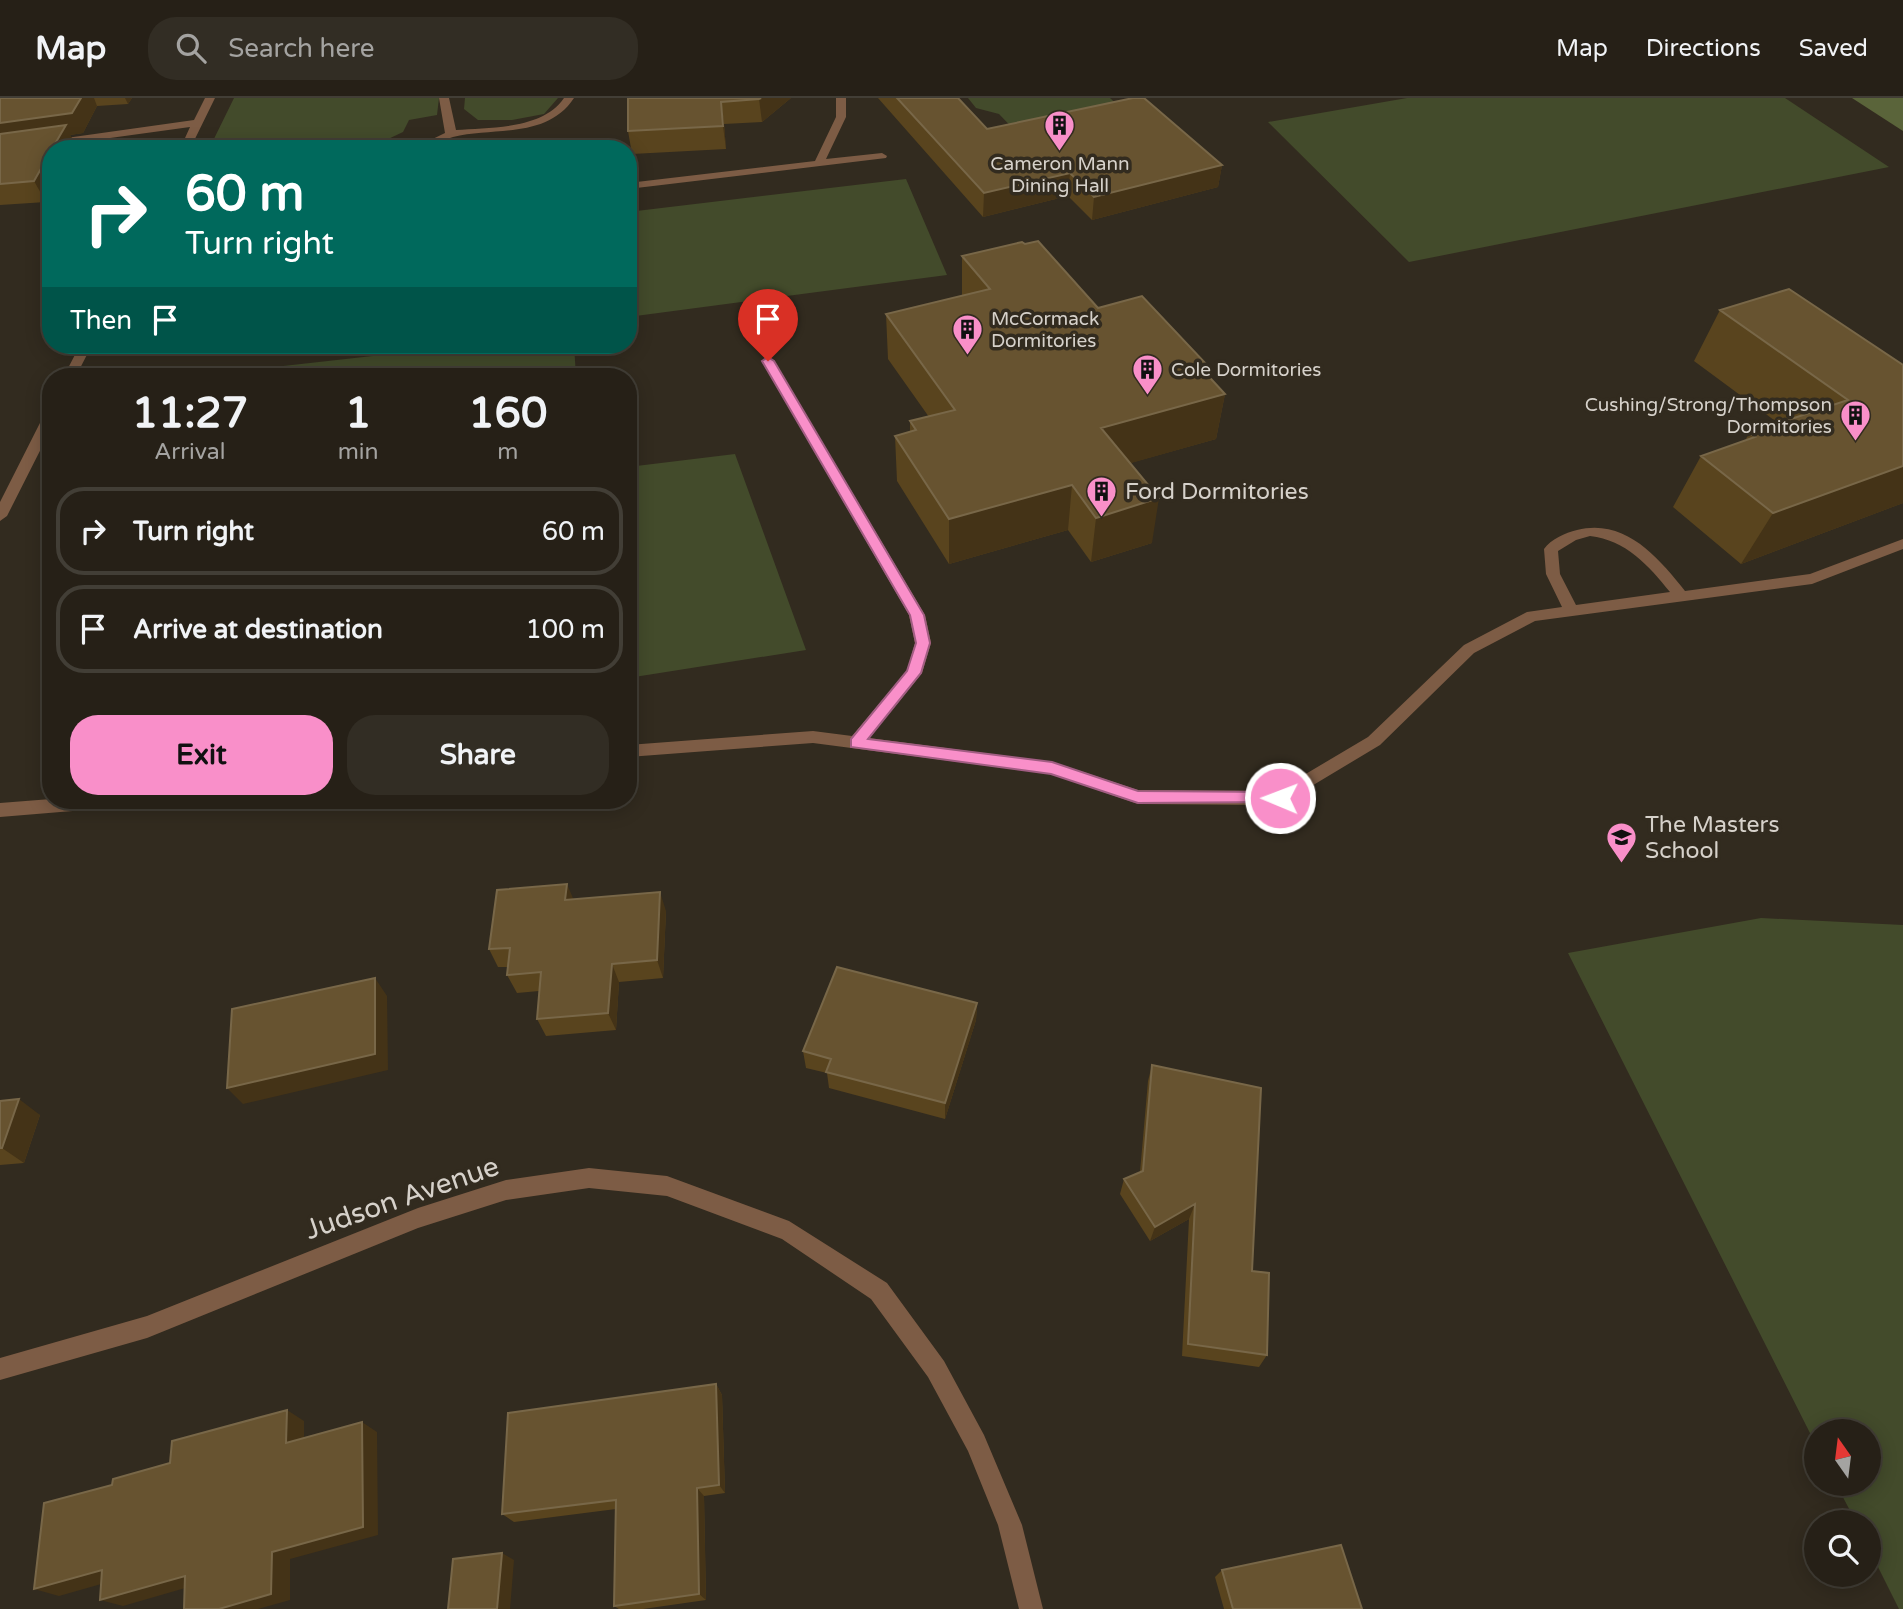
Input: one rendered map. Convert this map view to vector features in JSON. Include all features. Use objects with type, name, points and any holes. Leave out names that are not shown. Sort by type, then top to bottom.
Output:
[{"type":"street","points":[[190,140],[210,98]]},
{"type":"street","points":[[444,98],[451,134]]},
{"type":"street","points":[[437,140],[451,134],[510,128],[544,119],[567,103],[569,98]]},
{"type":"street","points":[[819,163],[841,117],[841,98]]},
{"type":"street","points":[[78,140],[198,123]]},
{"type":"street","points":[[35,146],[42,145]]},
{"type":"street","points":[[637,185],[882,156]]},
{"type":"street","points":[[768,361],[917,615],[923,643],[914,673],[856,743]]},
{"type":"street","points":[[0,516],[42,433]]},
{"type":"street","points":[[1572,612],[1553,574],[1551,549],[1571,533],[1613,533],[1639,549],[1683,598]]},
{"type":"street","points":[[637,750],[813,737],[1052,768],[1138,797],[1280,798],[1374,741],[1469,649],[1532,616],[1812,579],[1903,544]]},
{"type":"street","points":[[0,810],[42,807]]},
{"type":"street","name":"Judson Avenue","points":[[0,1369],[147,1327],[418,1218],[506,1190],[589,1178],[667,1186],[789,1231],[879,1291],[936,1369],[976,1443],[1010,1525],[1031,1609]]},
{"type":"green space","points":[[234,98],[439,98],[437,115],[409,120],[403,132],[386,140],[213,140]]},
{"type":"green space","points":[[465,98],[558,98],[544,114],[512,120],[478,120],[464,109]]},
{"type":"green space","points":[[968,98],[1110,98],[1125,112],[1021,137],[999,114],[976,108]]},
{"type":"green space","points":[[1407,98],[1785,98],[1889,167],[1409,262],[1268,122]]},
{"type":"green space","points":[[1852,98],[1903,98],[1903,131]]},
{"type":"green space","points":[[906,179],[947,275],[637,316],[637,211]]},
{"type":"green space","points":[[391,354],[575,354],[575,368],[266,368]]},
{"type":"green space","points":[[735,454],[806,650],[637,677],[637,466]]},
{"type":"green space","points":[[1761,918],[1903,925],[1903,1609],[1899,1609],[1881,1573],[1881,1510],[1850,1510],[1842,1496],[1881,1496],[1881,1419],[1804,1419],[1804,1421],[1568,953]]},
{"type":"building","points":[[0,98],[81,98],[72,113],[0,123]]},
{"type":"building","points":[[628,98],[761,98],[721,102],[723,126],[628,131]]},
{"type":"building","points":[[897,98],[958,98],[987,129],[1133,98],[1144,98],[1222,165],[1094,197],[1070,173],[984,193]]},
{"type":"building","points":[[66,125],[57,140],[42,140],[42,167],[34,181],[0,184],[0,134]]},
{"type":"building","points":[[1038,241],[1098,308],[1142,296],[1207,365],[1200,367],[1225,394],[1101,428],[1159,498],[1096,518],[1072,485],[949,519],[895,436],[916,430],[910,421],[955,410],[886,314],[990,289],[962,256],[1022,242],[1025,244]]},
{"type":"building","points":[[1789,289],[1903,365],[1903,466],[1773,513],[1701,456],[1755,437],[1749,433],[1848,400],[1720,310]]},
{"type":"building","points":[[567,884],[565,900],[660,892],[657,960],[612,964],[608,1013],[537,1019],[541,972],[507,975],[510,948],[489,949],[497,890]]},
{"type":"building","points":[[837,967],[977,1003],[945,1103],[826,1072],[831,1059],[803,1051]]},
{"type":"building","points":[[375,978],[375,1054],[227,1088],[232,1009]]},
{"type":"building","points":[[1152,1065],[1261,1088],[1252,1271],[1269,1273],[1267,1355],[1188,1344],[1195,1204],[1155,1227],[1124,1179],[1143,1171]]},
{"type":"building","points":[[19,1099],[2,1148],[0,1148],[0,1101]]},
{"type":"building","points":[[716,1384],[719,1485],[697,1488],[699,1594],[614,1606],[616,1500],[502,1514],[508,1413]]},
{"type":"building","points":[[287,1410],[286,1443],[362,1422],[363,1527],[272,1552],[271,1594],[219,1609],[184,1609],[185,1576],[100,1600],[102,1570],[34,1589],[44,1503],[112,1485],[113,1479],[170,1463],[172,1441]]},
{"type":"building","points":[[1341,1545],[1362,1609],[1233,1609],[1222,1570]]},
{"type":"building","points":[[502,1553],[497,1609],[448,1609],[453,1559]]},
{"type":"place","name":"Cameron Mann Dining Hall","points":[[1060,152]]},
{"type":"place","name":"McCormack Dormitories","points":[[968,357]]},
{"type":"place","name":"Cole Dormitories","points":[[1148,397]]},
{"type":"place","name":"Cushing/Strong/Thompson Dormitories","points":[[1855,443]]},
{"type":"place","name":"Ford Dormitories","points":[[1102,519]]},
{"type":"place","name":"The Masters School","points":[[1622,865]]},
{"type":"route","points":[[768,361],[917,615],[923,643],[914,673],[856,743],[1052,768],[1138,797],[1280,798]]}]
